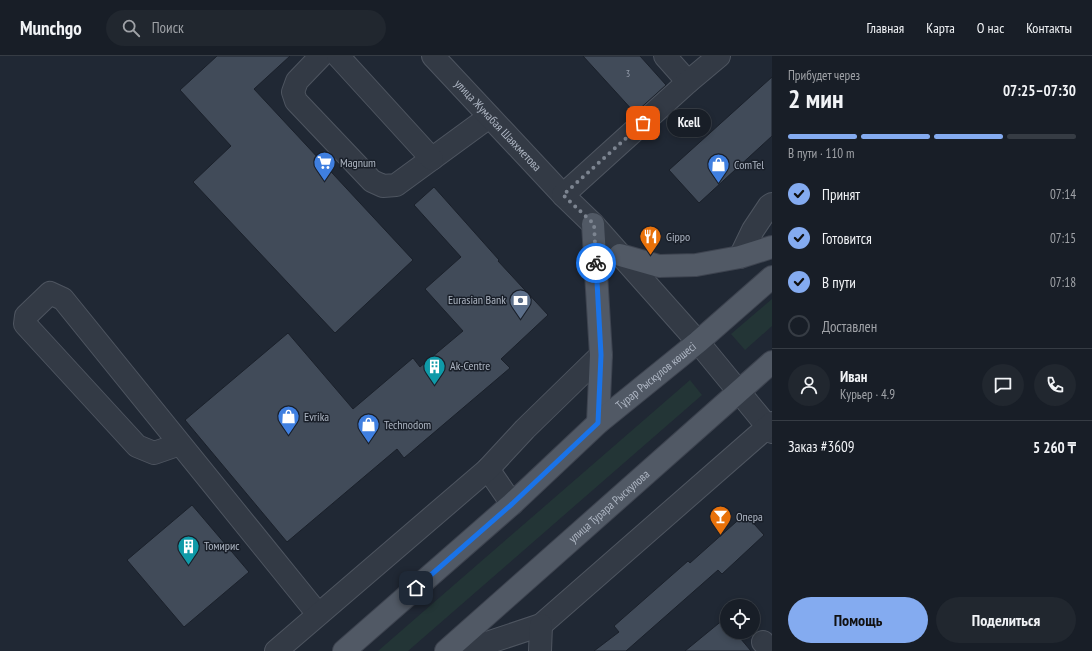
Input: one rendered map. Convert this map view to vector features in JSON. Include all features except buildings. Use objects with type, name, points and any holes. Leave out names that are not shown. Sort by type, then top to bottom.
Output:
[{"type":"main road","points":[[594,224],[601,355],[598,423]]},
{"type":"main road","points":[[620,254],[659,266],[696,264],[740,257],[772,247]]},
{"type":"main road","name":"Тұрар Рыскұлов көшесі","points":[[344,651],[512,504],[598,423],[698,342],[772,277]]},
{"type":"main road","name":"улица Турара Рыскулова","points":[[446,651],[772,362]]},
{"type":"street","points":[[321,56],[297,81],[293,92],[296,102],[372,181],[383,186],[396,185],[489,117]]},
{"type":"street","points":[[338,56],[432,159]]},
{"type":"street","name":"улица Жумабая Шаяхметова","points":[[433,56],[563,195],[594,224],[698,342]]},
{"type":"street","points":[[665,56],[688,82]]},
{"type":"street","points":[[563,195],[688,82],[720,56]]},
{"type":"street","points":[[740,257],[753,230],[772,204]]},
{"type":"street","points":[[180,444],[154,453],[137,446],[25,324],[26,316],[50,293],[63,299],[318,614]]},
{"type":"street","points":[[463,651],[541,625],[771,427],[739,392],[698,342]]},
{"type":"street","points":[[276,651],[488,469],[525,429],[601,355]]},
{"type":"street","points":[[488,469],[512,504]]},
{"type":"street","points":[[540,651],[541,625]]},
{"type":"shaded area","points":[[772,299],[772,326],[745,350],[731,334]]},
{"type":"shaded area","points":[[690,380],[702,395],[408,651],[378,651]]},
{"type":"way so far","points":[[596,263],[594,224],[563,195],[643,123]]},
{"type":"place","name":"Kcell","points":[[643,123]]},
{"type":"place","name":"Magnum","points":[[324,182]]},
{"type":"place","name":"ComTel","points":[[718,184]]},
{"type":"place","name":"Gippo","points":[[651,256]]},
{"type":"place","name":"Eurasian Bank","points":[[521,320]]},
{"type":"place","name":"Ak-Centre","points":[[434,386]]},
{"type":"place","name":"Evrika","points":[[288,436]]},
{"type":"place","name":"Technodom","points":[[369,444]]},
{"type":"place","name":"Опера","points":[[721,536]]},
{"type":"place","name":"Томирис","points":[[188,566]]},
{"type":"route","points":[[416,588],[512,504],[598,423],[601,355],[596,263]]}]
